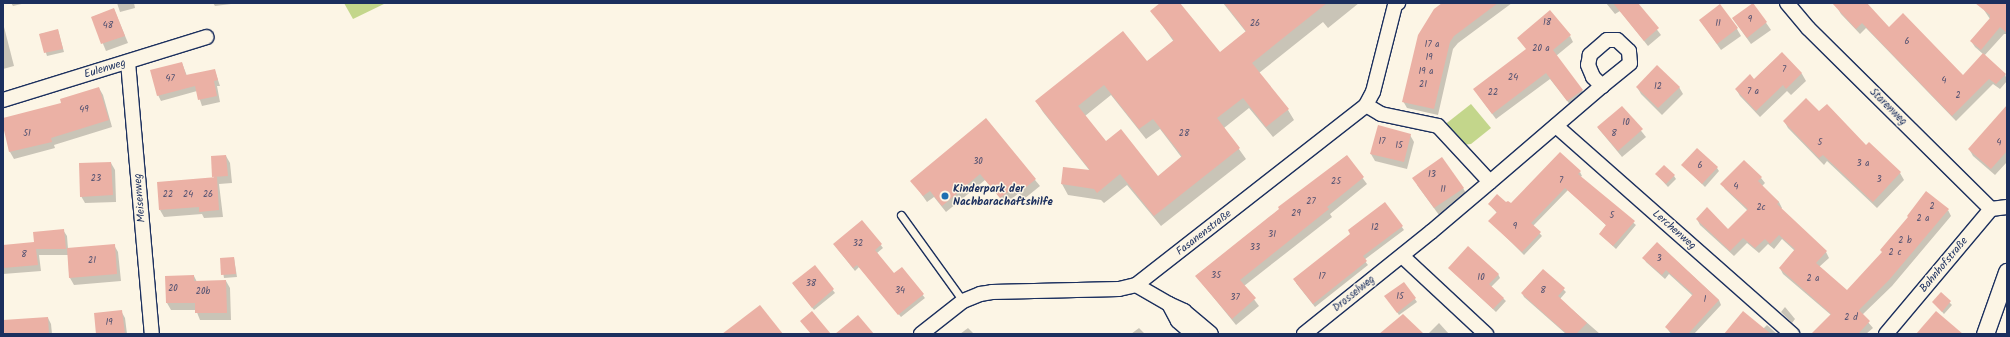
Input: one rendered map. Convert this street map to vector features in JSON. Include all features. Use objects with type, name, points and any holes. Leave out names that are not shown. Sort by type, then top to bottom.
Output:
[{"type":"street","name":"Fasanenstraße","points":[[921,334],[963,301],[976,295],[992,292],[1118,289],[1136,285],[1366,105],[1373,92],[1395,5],[1398,3]]},
{"type":"street","name":"Starenweg","points":[[1788,3],[1814,34],[1991,209]]},
{"type":"street","name":"Eulenweg","points":[[3,100],[206,37]]},
{"type":"street","name":"Meisenweg","points":[[128,62],[152,334]]},
{"type":"street","points":[[1366,105],[1381,114],[1438,126],[1490,182],[1602,86]]},
{"type":"street","name":"Lerchenweg","points":[[1556,126],[1792,334]]},
{"type":"street","name":"Drosselweg","points":[[1305,334],[1402,256],[1490,182]]},
{"type":"street","points":[[1991,209],[2007,207]]},
{"type":"street","name":"Bahnhofstraße","points":[[1886,334],[1991,209]]},
{"type":"street","points":[[1402,256],[1486,334]]},
{"type":"street","points":[[1985,334],[2007,272]]},
{"type":"street","points":[[1136,285],[1184,311],[1211,334]]},
{"type":"street","points":[[1169,304],[1178,321],[1192,334]]},
{"type":"lane","points":[[901,215],[963,301]]},
{"type":"green space","points":[[344,3],[386,3],[353,19]]},
{"type":"green space","points":[[1471,104],[1491,128],[1471,144],[1462,145],[1443,126]]},
{"type":"building","points":[[1160,3],[1180,3],[1220,52],[1246,31],[1224,3],[1327,3],[1252,63],[1289,109],[1266,127],[1243,98],[1217,118],[1240,148],[1154,216],[1120,174],[1097,193],[1094,189],[1061,184],[1063,167],[1090,170],[1035,101],[1123,31],[1147,61],[1174,40],[1150,11]],"holes":[[[1104,85],[1139,129],[1153,119],[1182,156],[1158,176],[1121,129],[1106,141],[1078,106]]]},
{"type":"building","points":[[1442,3],[1498,3],[1454,36],[1450,42],[1434,109],[1402,102],[1418,35],[1434,9]]},
{"type":"building","points":[[1613,3],[1638,3],[1659,28],[1644,41]]},
{"type":"building","points":[[1753,3],[1767,22],[1747,38],[1732,18]]},
{"type":"building","points":[[1832,3],[1867,3],[1889,27],[1903,13],[1963,75],[1983,53],[2006,74],[1996,84],[1989,79],[1952,116],[1862,23],[1856,29]]},
{"type":"building","points":[[1975,3],[2007,3],[2007,33],[2000,27],[1981,50],[1970,41],[1990,18],[1990,15]]},
{"type":"building","points":[[1720,4],[1738,28],[1717,44],[1699,20]]},
{"type":"building","points":[[114,8],[125,36],[101,44],[91,17]]},
{"type":"building","points":[[1550,10],[1571,35],[1553,50],[1583,90],[1567,101],[1546,73],[1492,114],[1473,89],[1526,49],[1517,38]]},
{"type":"building","points":[[58,29],[63,49],[44,53],[39,34]]},
{"type":"building","points":[[1782,52],[1802,73],[1786,89],[1783,85],[1756,111],[1735,89],[1750,74],[1754,79]]},
{"type":"building","points":[[182,62],[186,75],[215,69],[218,80],[214,81],[217,96],[198,100],[195,86],[157,96],[150,70]]},
{"type":"building","points":[[1657,65],[1680,87],[1658,108],[1636,87]]},
{"type":"building","points":[[99,87],[109,120],[51,138],[52,142],[9,152],[3,126],[3,118],[61,103],[60,99]]},
{"type":"building","points":[[1806,98],[1819,111],[1827,104],[1866,145],[1869,142],[1901,172],[1873,202],[1823,155],[1819,158],[1783,121]]},
{"type":"building","points":[[2007,105],[2007,151],[1991,169],[1968,149]]},
{"type":"building","points":[[1622,106],[1643,129],[1618,151],[1597,127]]},
{"type":"building","points":[[986,118],[1036,179],[1019,193],[1014,187],[1000,198],[980,174],[942,206],[930,191],[923,196],[910,181]]},
{"type":"building","points":[[1378,125],[1411,134],[1404,162],[1370,154]]},
{"type":"building","points":[[1697,148],[1718,167],[1702,184],[1681,165]]},
{"type":"building","points":[[1560,152],[1581,171],[1578,174],[1635,221],[1613,246],[1599,234],[1606,225],[1565,188],[1531,223],[1541,232],[1522,252],[1488,221],[1497,212],[1488,204],[1497,194],[1506,202],[1508,201],[1511,203]]},
{"type":"building","points":[[226,155],[228,176],[212,177],[211,156]]},
{"type":"building","points":[[1347,155],[1364,177],[1327,207],[1329,209],[1240,280],[1256,298],[1232,319],[1195,276],[1279,209],[1278,207]]},
{"type":"building","points":[[1442,157],[1464,188],[1434,208],[1412,178]]},
{"type":"building","points":[[1744,160],[1762,177],[1758,181],[1779,202],[1777,204],[1827,251],[1816,263],[1847,290],[1882,252],[1880,250],[1908,217],[1907,216],[1926,191],[1949,209],[1889,280],[1859,310],[1870,321],[1858,334],[1811,334],[1831,314],[1779,268],[1795,249],[1779,235],[1770,244],[1765,239],[1755,248],[1743,238],[1730,251],[1696,219],[1707,207],[1728,229],[1748,209],[1720,184]]},
{"type":"building","points":[[111,162],[113,195],[80,197],[79,163]]},
{"type":"building","points":[[1664,165],[1675,175],[1666,184],[1655,174]]},
{"type":"building","points":[[217,177],[219,210],[199,212],[199,207],[159,210],[157,182]]},
{"type":"building","points":[[1385,202],[1403,226],[1363,256],[1367,261],[1313,304],[1293,279],[1350,234],[1348,230]]},
{"type":"building","points":[[862,220],[882,244],[875,250],[894,273],[902,267],[924,294],[898,315],[857,265],[853,268],[833,244]]},
{"type":"building","points":[[64,229],[66,249],[36,249],[38,265],[3,268],[3,245],[34,242],[33,232]]},
{"type":"building","points":[[1657,242],[1719,300],[1688,334],[1673,334],[1665,327],[1693,294],[1666,270],[1662,275],[1642,258]]},
{"type":"building","points":[[115,244],[117,274],[69,278],[67,248]]},
{"type":"building","points":[[1468,246],[1499,274],[1489,284],[1504,298],[1493,309],[1448,268]]},
{"type":"building","points":[[234,257],[236,274],[221,275],[220,258]]},
{"type":"building","points":[[815,265],[834,289],[812,308],[792,283]]},
{"type":"building","points":[[1543,269],[1565,288],[1558,296],[1587,323],[1576,334],[1567,334],[1521,293]]},
{"type":"building","points":[[194,275],[194,281],[226,280],[227,313],[195,313],[195,303],[166,303],[165,276]]},
{"type":"building","points":[[1404,282],[1416,298],[1397,313],[1384,296]]},
{"type":"building","points":[[1941,292],[1951,301],[1942,312],[1932,302]]},
{"type":"building","points":[[760,305],[783,334],[722,334]]},
{"type":"building","points":[[122,310],[125,334],[96,334],[94,313]]},
{"type":"building","points":[[812,311],[831,334],[811,334],[800,321]]},
{"type":"building","points":[[1743,311],[1771,334],[1724,334]]},
{"type":"building","points":[[1936,311],[1963,334],[1916,334]]},
{"type":"building","points":[[1403,314],[1424,334],[1379,334]]},
{"type":"building","points":[[858,315],[874,334],[835,334]]},
{"type":"building","points":[[48,317],[49,334],[3,334],[3,320]]},
{"type":"place","name":"Kinderpark der Nachbarachaftshilfe","points":[[945,196]]}]
